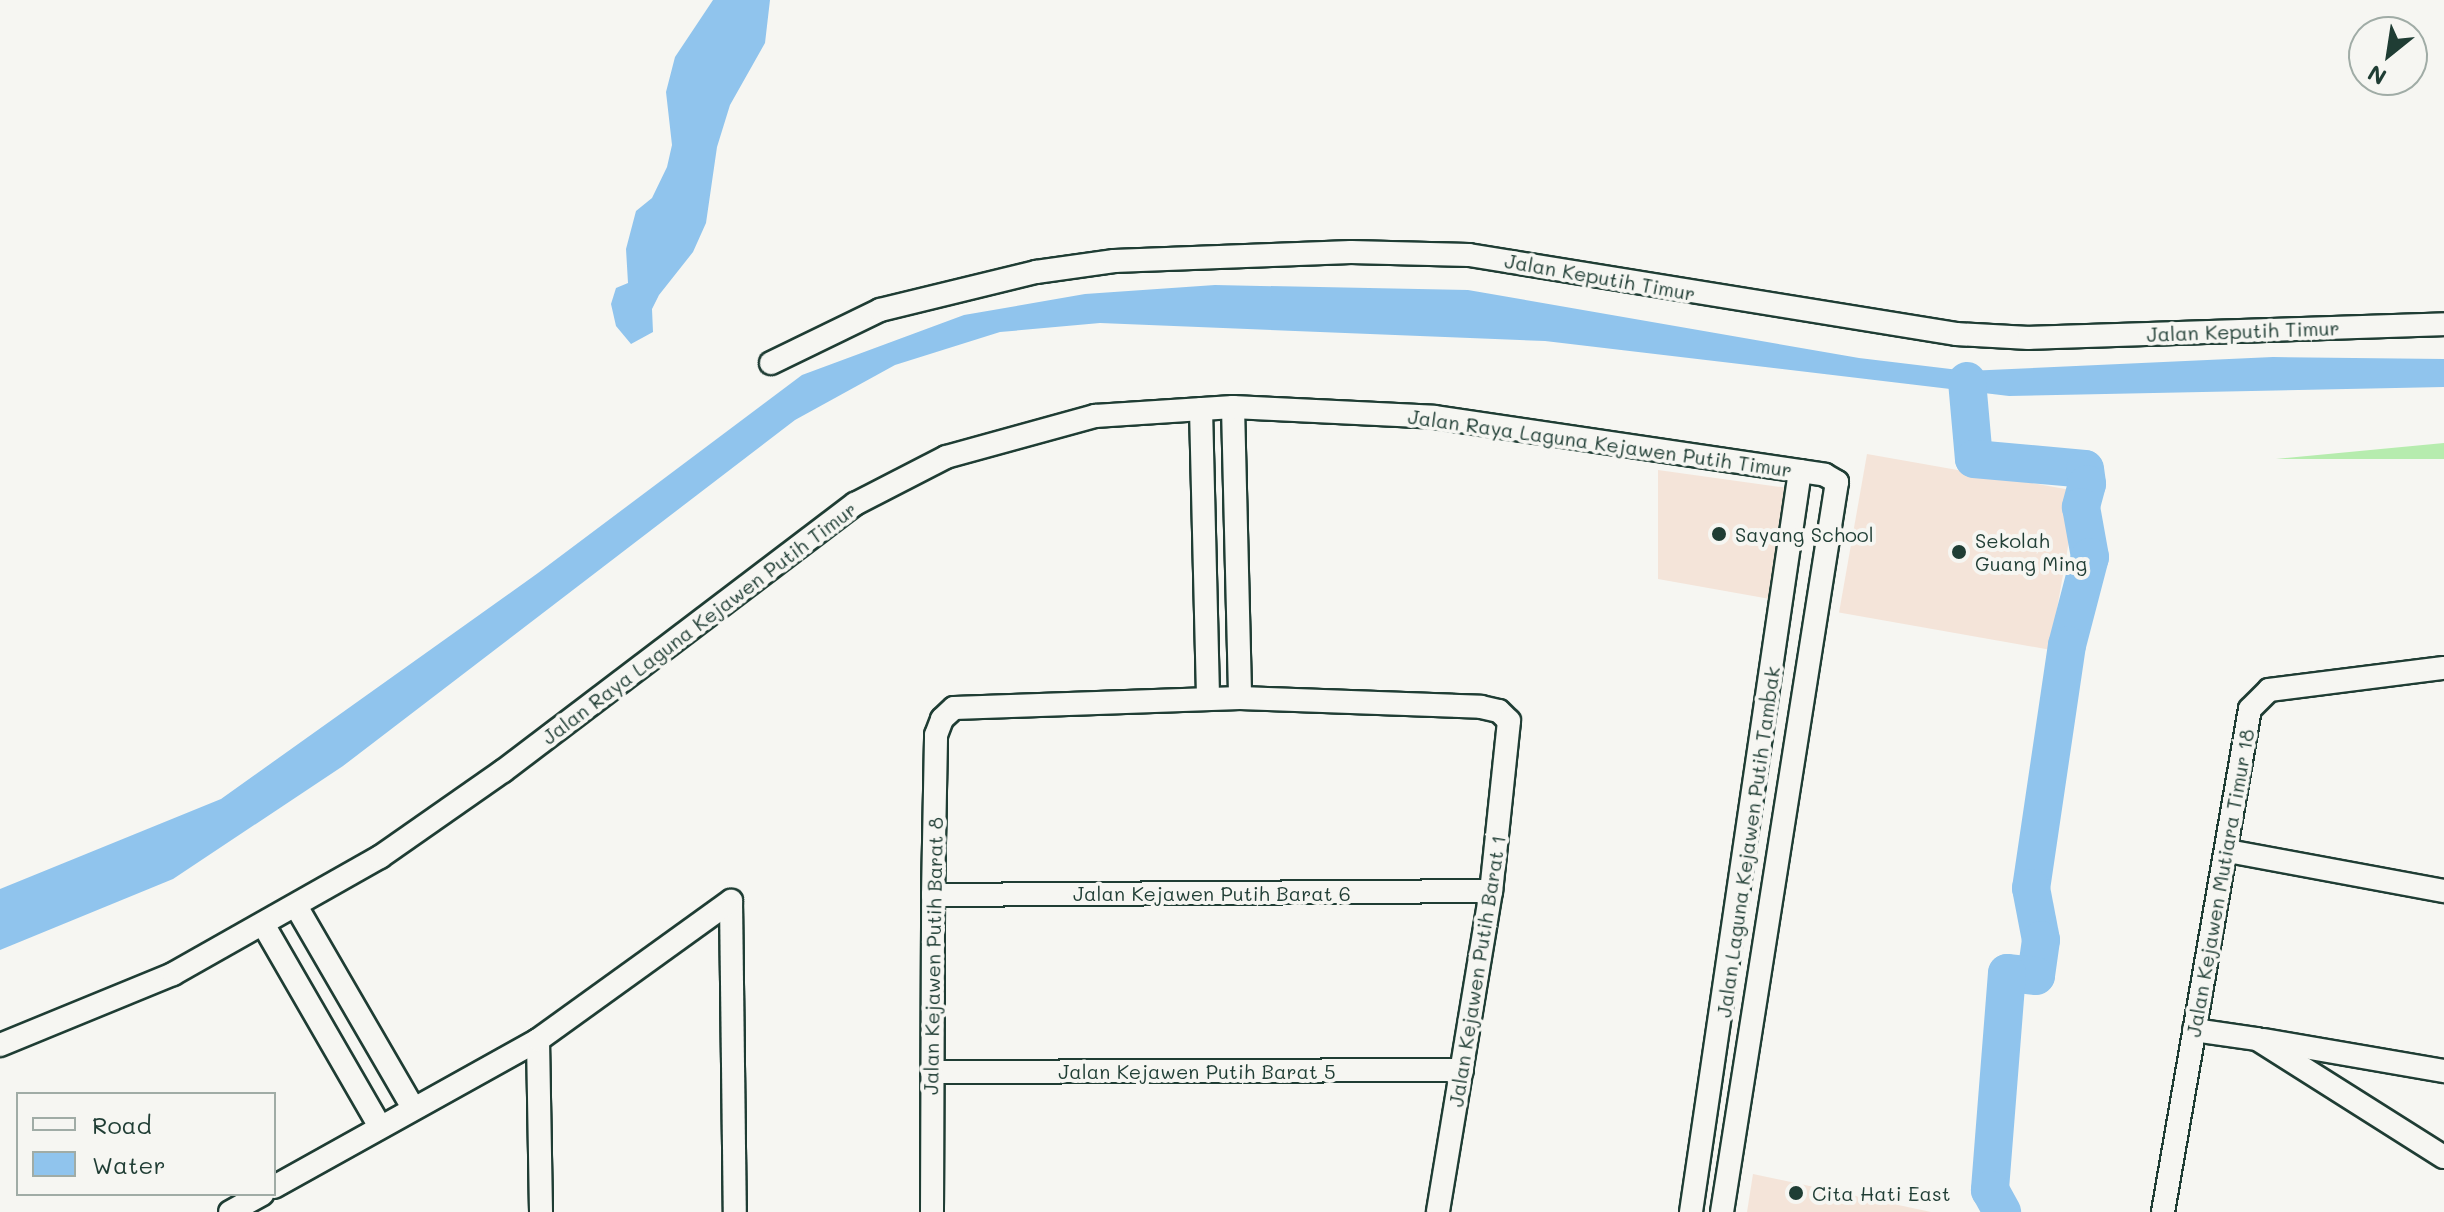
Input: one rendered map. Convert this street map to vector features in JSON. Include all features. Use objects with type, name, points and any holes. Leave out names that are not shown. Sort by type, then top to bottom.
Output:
[{"type":"street","name":"Jalan Keputih Timur","points":[[771,363],[880,310],[1036,272],[1114,261],[1351,252],[1469,255],[1956,334],[2029,338],[2444,324]]},
{"type":"street","name":"Jalan Raya Laguna Kejawen Putih Timur","points":[[0,1045],[173,974],[380,857],[503,771],[855,504],[946,457],[1013,435],[1095,416],[1233,407],[1434,417],[1800,471],[1829,476],[1837,486]]},
{"type":"street","points":[[1201,409],[1208,699],[1240,698],[1233,407]]},
{"type":"street","name":"Jalan Laguna Kejawen Putih Tambak","points":[[1691,1212],[1800,471]]},
{"type":"street","name":"Jalan Laguna Kejawen Putih Tambak","points":[[1722,1212],[1837,486]]},
{"type":"street","points":[[1203,565],[1237,563]]},
{"type":"street","name":"Jalan Kejawen Mutiara Timur 18","points":[[2165,1211],[2250,709],[2261,694],[2444,668]]},
{"type":"street","name":"Jalan Kejawen Putih Barat 1","points":[[1240,698],[1481,707],[1499,711],[1512,730],[1491,891],[1438,1212]]},
{"type":"street","name":"Jalan Kejawen Putih Barat 8","points":[[932,1212],[936,735],[942,719],[954,708],[1208,699]]},
{"type":"street","points":[[2228,851],[2444,891]]},
{"type":"street","name":"Jalan Kejawen Putih Barat 6","points":[[933,895],[1491,891]]},
{"type":"street","points":[[276,1186],[538,1040],[731,901],[735,1212]]},
{"type":"street","points":[[296,906],[413,1108]]},
{"type":"street","points":[[263,924],[380,1127]]},
{"type":"street","points":[[334,1046],[366,1027]]},
{"type":"street","points":[[2194,1030],[2444,1071]]},
{"type":"street","points":[[2257,1039],[2444,1157]]},
{"type":"street","points":[[538,1040],[541,1212]]},
{"type":"street","name":"Jalan Kejawen Putih Barat 5","points":[[932,1072],[1462,1070]]},
{"type":"street","points":[[230,1212],[258,1196]]},
{"type":"shaded area","name":"Sekolah Guang Ming","points":[[1867,454],[2078,491],[2050,650],[1839,613]]},
{"type":"shaded area","name":"Sayang School","points":[[1658,470],[1788,488],[1770,599],[1658,579]]},
{"type":"shaded area","name":"Cita Hati East","points":[[1753,1174],[1931,1212],[1747,1212]]},
{"type":"green space","points":[[2444,443],[2444,459],[2276,459]]},
{"type":"water","points":[[713,0],[770,0],[765,43],[730,105],[717,147],[706,223],[693,252],[659,295],[652,309],[653,332],[631,344],[616,326],[611,304],[616,288],[628,283],[626,249],[636,211],[652,198],[667,167],[672,145],[666,92],[675,57]]},
{"type":"water","points":[[1215,285],[1468,290],[1859,358],[1967,371],[2273,357],[2444,359],[2444,387],[2009,396],[1545,341],[1100,323],[1000,332],[895,365],[795,420],[343,766],[173,879],[0,950],[0,889],[221,799],[538,573],[802,375],[964,315],[1085,294]]},
{"type":"waterway","points":[[1967,381],[1974,459],[2085,469],[2087,484],[2081,507],[2090,557],[2067,645],[2031,888],[2041,940],[2036,976],[2007,973],[1990,1190],[2002,1212]]},
{"type":"place","name":"Sayang School","points":[[1719,534]]},
{"type":"place","name":"Sekolah Guang Ming","points":[[1959,552]]},
{"type":"place","name":"Cita Hati East","points":[[1796,1193]]}]
